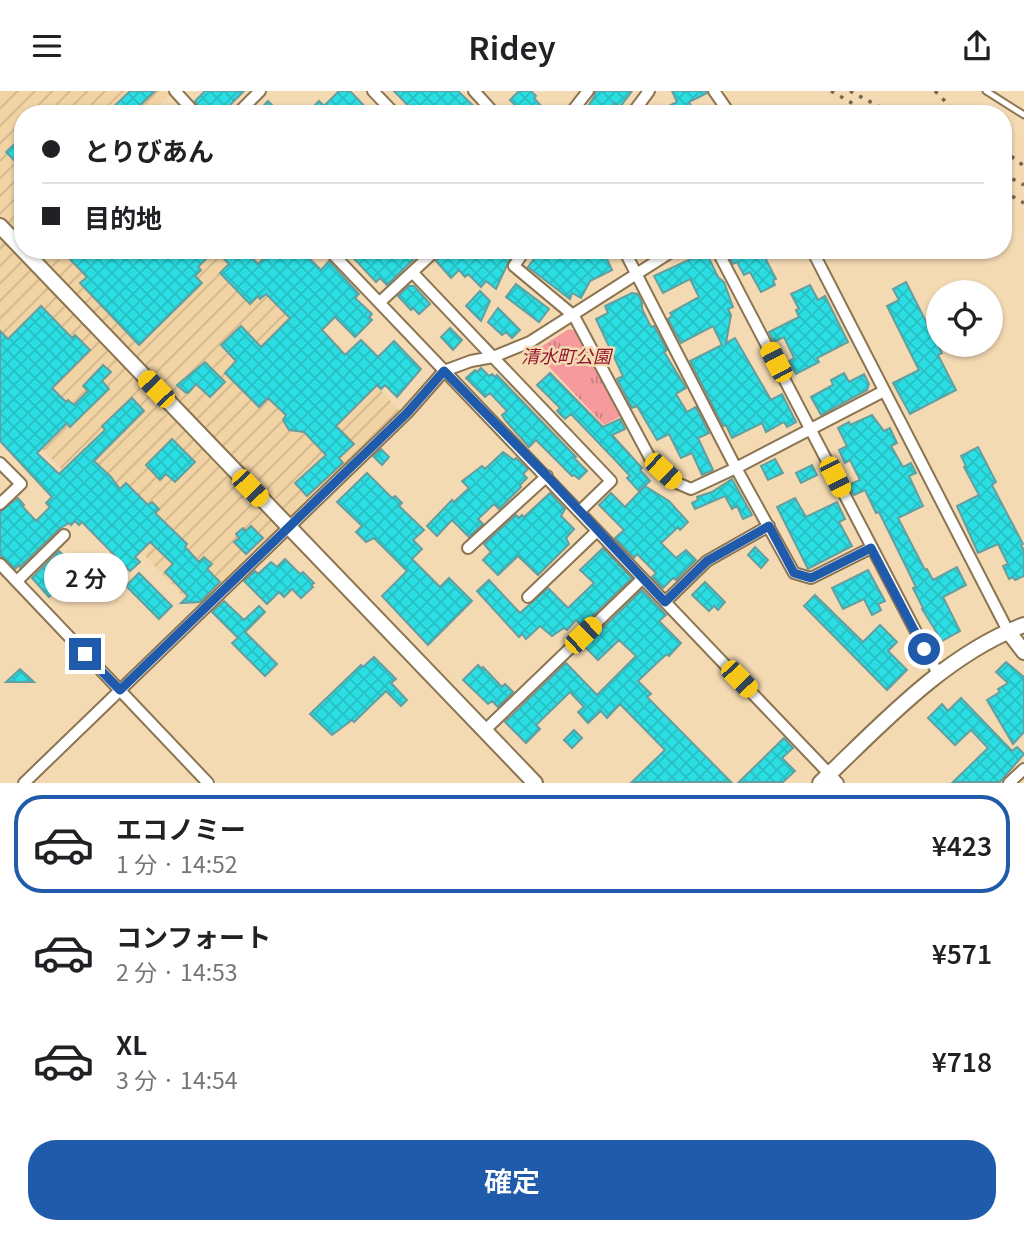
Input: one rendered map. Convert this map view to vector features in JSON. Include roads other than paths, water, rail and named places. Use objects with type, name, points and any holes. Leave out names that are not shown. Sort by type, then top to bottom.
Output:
[{"type":"street","points":[[175,91],[188,105]]},
{"type":"street","points":[[246,105],[260,91]]},
{"type":"street","points":[[373,91],[386,105]]},
{"type":"street","points":[[474,91],[487,105]]},
{"type":"street","points":[[577,105],[588,91]]},
{"type":"street","points":[[0,226],[14,241]]},
{"type":"street","points":[[32,259],[535,782]]},
{"type":"street","points":[[338,259],[547,476],[829,779],[938,674],[980,646],[1024,625]]},
{"type":"street","points":[[380,302],[426,259]]},
{"type":"street","points":[[519,259],[514,266],[574,316],[650,458],[677,483],[691,489],[812,430],[884,391]]},
{"type":"street","points":[[629,259],[736,468],[794,573],[811,578],[871,548]]},
{"type":"street","points":[[24,782],[407,413],[444,371],[471,361],[494,357],[530,342],[661,259]]},
{"type":"street","points":[[722,259],[938,674]]},
{"type":"street","points":[[817,259],[1008,631],[1024,653]]},
{"type":"street","points":[[412,272],[611,481],[580,511]]},
{"type":"street","points":[[0,463],[20,484],[0,504]]},
{"type":"street","points":[[468,548],[547,476]]},
{"type":"street","points":[[665,602],[707,561],[769,526]]},
{"type":"street","points":[[528,597],[597,531]]},
{"type":"street","points":[[16,581],[64,535]]},
{"type":"street","points":[[0,563],[208,782]]},
{"type":"street","points":[[485,730],[642,579]]},
{"type":"street","points":[[1009,782],[1024,769]]},
{"type":"lane","points":[[986,91],[1008,105]]},
{"type":"railway","points":[[831,91],[856,105]]},
{"type":"railway","points":[[850,91],[876,105]]},
{"type":"railway","points":[[935,91],[949,105]]},
{"type":"railway","points":[[1012,157],[1024,166]]},
{"type":"railway","points":[[1012,179],[1024,185]]},
{"type":"railway","points":[[1012,196],[1024,203]]},
{"type":"park label","name":"清水町公園","points":[[566,355]]}]
